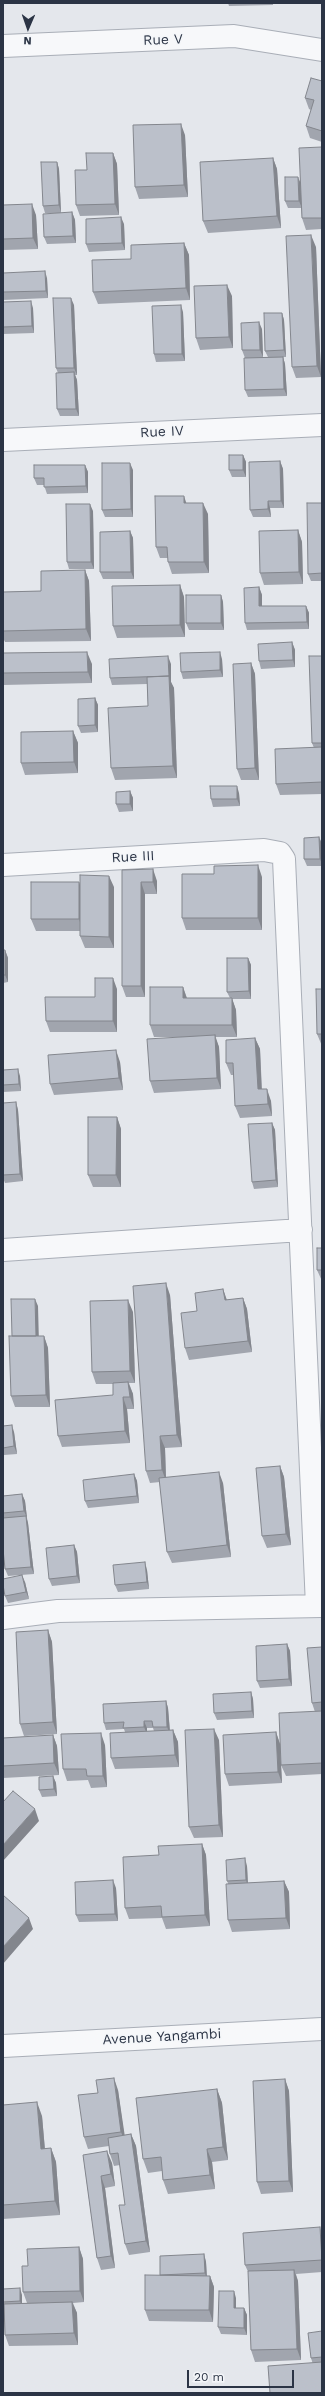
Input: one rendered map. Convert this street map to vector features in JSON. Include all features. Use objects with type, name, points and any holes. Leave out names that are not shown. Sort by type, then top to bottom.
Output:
[{"type":"street","name":"Rue V","points":[[3,46],[234,36],[322,50]]},
{"type":"street","name":"Rue IV","points":[[3,440],[322,425]]},
{"type":"street","name":"Rue III","points":[[3,865],[264,850],[280,853],[284,859],[286,868],[301,1230]]},
{"type":"street","points":[[3,1250],[301,1230],[320,1606],[58,1611],[3,1618]]},
{"type":"street","name":"Avenue Yangambi","points":[[3,2046],[322,2029]]},
{"type":"building","points":[[311,78],[322,81],[322,131],[306,126],[314,100],[305,98]]},
{"type":"building","points":[[181,124],[184,185],[135,187],[133,125]]},
{"type":"building","points":[[322,147],[322,218],[302,218],[299,148]]},
{"type":"building","points":[[86,153],[113,153],[115,204],[76,205],[75,170],[87,170]]},
{"type":"building","points":[[273,158],[277,216],[203,221],[200,162]]},
{"type":"building","points":[[41,162],[57,162],[59,205],[43,206]]},
{"type":"building","points":[[285,177],[298,177],[299,201],[285,201]]},
{"type":"building","points":[[32,204],[33,238],[3,239],[3,205]]},
{"type":"building","points":[[72,212],[73,236],[44,237],[43,214]]},
{"type":"building","points":[[121,217],[122,243],[86,244],[86,219]]},
{"type":"building","points":[[311,235],[317,366],[292,367],[286,236]]},
{"type":"building","points":[[184,243],[186,288],[93,292],[92,260],[131,259],[131,245]]},
{"type":"building","points":[[45,271],[46,291],[3,292],[3,273]]},
{"type":"building","points":[[227,285],[229,337],[196,338],[194,286]]},
{"type":"building","points":[[53,298],[71,298],[74,368],[56,368]]},
{"type":"building","points":[[31,301],[32,326],[3,327],[3,302]]},
{"type":"building","points":[[181,305],[182,354],[154,354],[152,306]]},
{"type":"building","points":[[264,313],[282,313],[284,350],[265,351]]},
{"type":"building","points":[[259,322],[260,350],[242,350],[241,323]]},
{"type":"building","points":[[283,357],[284,389],[245,390],[244,358]]},
{"type":"building","points":[[74,372],[76,409],[57,409],[56,373]]},
{"type":"building","points":[[229,455],[243,455],[243,470],[229,470]]},
{"type":"building","points":[[280,461],[281,501],[268,501],[268,509],[250,510],[249,462]]},
{"type":"building","points":[[102,463],[130,463],[131,509],[102,510]]},
{"type":"building","points":[[34,465],[85,465],[86,486],[44,487],[44,478],[34,478]]},
{"type":"building","points":[[155,496],[184,496],[184,503],[203,503],[204,562],[168,562],[167,547],[156,547]]},
{"type":"building","points":[[307,503],[322,503],[322,573],[308,574]]},
{"type":"building","points":[[66,504],[90,504],[91,562],[67,562]]},
{"type":"building","points":[[298,530],[299,572],[260,573],[259,531]]},
{"type":"building","points":[[130,531],[131,572],[100,572],[100,532]]},
{"type":"building","points":[[85,570],[86,629],[3,631],[3,592],[41,591],[41,571]]},
{"type":"building","points":[[180,585],[180,625],[113,626],[112,586]]},
{"type":"building","points":[[259,587],[259,606],[306,606],[307,622],[245,623],[244,588]]},
{"type":"building","points":[[186,595],[221,595],[221,623],[186,623]]},
{"type":"building","points":[[292,642],[293,660],[259,661],[258,644]]},
{"type":"building","points":[[87,652],[88,672],[3,673],[3,653]]},
{"type":"building","points":[[220,652],[220,670],[181,672],[180,653]]},
{"type":"building","points":[[168,656],[169,676],[110,678],[109,659]]},
{"type":"building","points":[[309,656],[322,656],[322,743],[312,743]]},
{"type":"building","points":[[251,663],[255,768],[237,769],[233,664]]},
{"type":"building","points":[[169,676],[173,766],[111,768],[108,708],[148,706],[147,677]]},
{"type":"building","points":[[95,698],[95,725],[78,726],[78,699]]},
{"type":"building","points":[[73,731],[74,762],[21,763],[21,732]]},
{"type":"building","points":[[322,747],[322,782],[276,784],[275,749]]},
{"type":"building","points":[[210,786],[237,786],[237,799],[211,799]]},
{"type":"building","points":[[130,791],[130,804],[116,804],[116,792]]},
{"type":"building","points":[[319,837],[320,859],[304,859],[304,838]]},
{"type":"building","points":[[258,865],[258,918],[182,918],[182,874],[214,874],[214,866]]},
{"type":"building","points":[[153,869],[153,882],[141,882],[141,986],[122,986],[122,870]]},
{"type":"building","points":[[80,875],[109,876],[109,937],[80,936]]},
{"type":"building","points":[[31,882],[79,882],[79,919],[31,919]]},
{"type":"building","points":[[3,950],[5,950],[5,975],[3,975]]},
{"type":"building","points":[[227,958],[248,958],[249,991],[227,992]]},
{"type":"building","points":[[95,978],[113,978],[113,1021],[46,1021],[45,997],[95,997]]},
{"type":"building","points":[[150,987],[183,987],[183,998],[232,998],[232,1025],[150,1025]]},
{"type":"building","points":[[316,989],[322,989],[322,1034],[317,1034]]},
{"type":"building","points":[[215,1035],[217,1078],[150,1081],[147,1039]]},
{"type":"building","points":[[255,1038],[258,1089],[267,1089],[268,1104],[235,1106],[233,1063],[226,1063],[226,1040]]},
{"type":"building","points":[[116,1050],[119,1078],[50,1084],[48,1055]]},
{"type":"building","points":[[18,1069],[19,1084],[3,1085],[3,1070]]},
{"type":"building","points":[[16,1102],[20,1174],[3,1175],[3,1103]]},
{"type":"building","points":[[88,1117],[117,1117],[116,1175],[88,1175]]},
{"type":"building","points":[[272,1123],[276,1180],[252,1182],[248,1124]]},
{"type":"building","points":[[317,1248],[322,1248],[322,1270],[317,1270]]},
{"type":"building","points":[[166,1283],[177,1435],[160,1436],[162,1470],[146,1471],[133,1286]]},
{"type":"building","points":[[223,1289],[225,1300],[243,1298],[248,1341],[185,1348],[181,1313],[197,1311],[195,1293]]},
{"type":"building","points":[[11,1299],[35,1299],[36,1336],[12,1336]]},
{"type":"building","points":[[128,1300],[130,1371],[92,1372],[90,1301]]},
{"type":"building","points":[[9,1336],[44,1336],[46,1395],[11,1396]]},
{"type":"building","points":[[128,1382],[130,1397],[123,1397],[125,1431],[58,1436],[55,1400],[113,1395],[113,1383]]},
{"type":"building","points":[[12,1425],[14,1446],[3,1448],[3,1426]]},
{"type":"building","points":[[280,1466],[286,1534],[262,1536],[256,1468]]},
{"type":"building","points":[[219,1472],[227,1545],[167,1552],[159,1478]]},
{"type":"building","points":[[134,1474],[137,1496],[85,1501],[83,1480]]},
{"type":"building","points":[[22,1494],[24,1511],[3,1513],[3,1496]]},
{"type":"building","points":[[26,1516],[31,1567],[5,1569],[3,1549],[3,1518]]},
{"type":"building","points":[[74,1545],[77,1576],[49,1579],[46,1548]]},
{"type":"building","points":[[145,1562],[147,1582],[115,1585],[113,1565]]},
{"type":"building","points":[[22,1575],[26,1592],[5,1596],[3,1579]]},
{"type":"building","points":[[48,1630],[53,1722],[20,1724],[16,1632]]},
{"type":"building","points":[[287,1644],[289,1679],[257,1681],[256,1646]]},
{"type":"building","points":[[322,1647],[322,1702],[312,1703],[307,1648]]},
{"type":"building","points":[[251,1692],[252,1711],[214,1713],[213,1694]]},
{"type":"building","points":[[166,1701],[167,1727],[153,1727],[152,1721],[144,1721],[144,1727],[123,1728],[124,1722],[104,1723],[103,1704]]},
{"type":"building","points":[[322,1711],[322,1763],[281,1765],[279,1713]]},
{"type":"building","points":[[214,1729],[219,1825],[189,1827],[185,1730]]},
{"type":"building","points":[[173,1730],[175,1755],[111,1758],[110,1733]]},
{"type":"building","points":[[276,1732],[278,1772],[225,1774],[223,1735]]},
{"type":"building","points":[[101,1733],[103,1776],[87,1776],[86,1769],[63,1769],[61,1734]]},
{"type":"building","points":[[53,1735],[54,1763],[3,1766],[3,1738]]},
{"type":"building","points":[[53,1776],[54,1789],[39,1790],[39,1777]]},
{"type":"building","points":[[13,1791],[35,1809],[3,1845],[3,1802]]},
{"type":"building","points":[[202,1844],[205,1915],[162,1917],[161,1906],[125,1908],[123,1857],[159,1855],[158,1846]]},
{"type":"building","points":[[245,1858],[246,1880],[227,1881],[226,1860]]},
{"type":"building","points":[[113,1880],[115,1914],[76,1915],[75,1882]]},
{"type":"building","points":[[284,1881],[286,1918],[228,1920],[226,1884]]},
{"type":"building","points":[[3,1895],[29,1918],[3,1947]]},
{"type":"building","points":[[114,2078],[121,2132],[84,2137],[78,2095],[98,2093],[96,2080]]},
{"type":"building","points":[[285,2079],[289,2181],[257,2182],[253,2081]]},
{"type":"building","points":[[217,2089],[223,2147],[207,2149],[210,2175],[163,2180],[161,2157],[143,2159],[136,2098]]},
{"type":"building","points":[[37,2102],[41,2149],[51,2148],[55,2201],[3,2205],[3,2105]]},
{"type":"building","points":[[131,2134],[146,2241],[125,2244],[119,2205],[125,2205],[118,2153],[110,2154],[108,2138]]},
{"type":"building","points":[[107,2151],[111,2174],[101,2176],[111,2256],[97,2258],[83,2155]]},
{"type":"building","points":[[320,2227],[322,2260],[245,2265],[243,2233]]},
{"type":"building","points":[[79,2247],[80,2291],[23,2292],[22,2266],[28,2266],[27,2249]]},
{"type":"building","points":[[204,2254],[205,2273],[160,2275],[160,2256]]},
{"type":"building","points":[[294,2270],[297,2349],[251,2350],[248,2271]]},
{"type":"building","points":[[145,2275],[210,2276],[209,2310],[145,2310]]},
{"type":"building","points":[[20,2288],[20,2301],[3,2302],[3,2289]]},
{"type":"building","points":[[219,2291],[234,2291],[234,2308],[244,2308],[244,2328],[218,2327]]},
{"type":"building","points":[[72,2302],[74,2333],[5,2335],[4,2304]]},
{"type":"building","points":[[322,2331],[322,2357],[311,2358],[308,2333]]},
{"type":"building","points":[[322,2362],[322,2393],[270,2393],[268,2366]]}]
